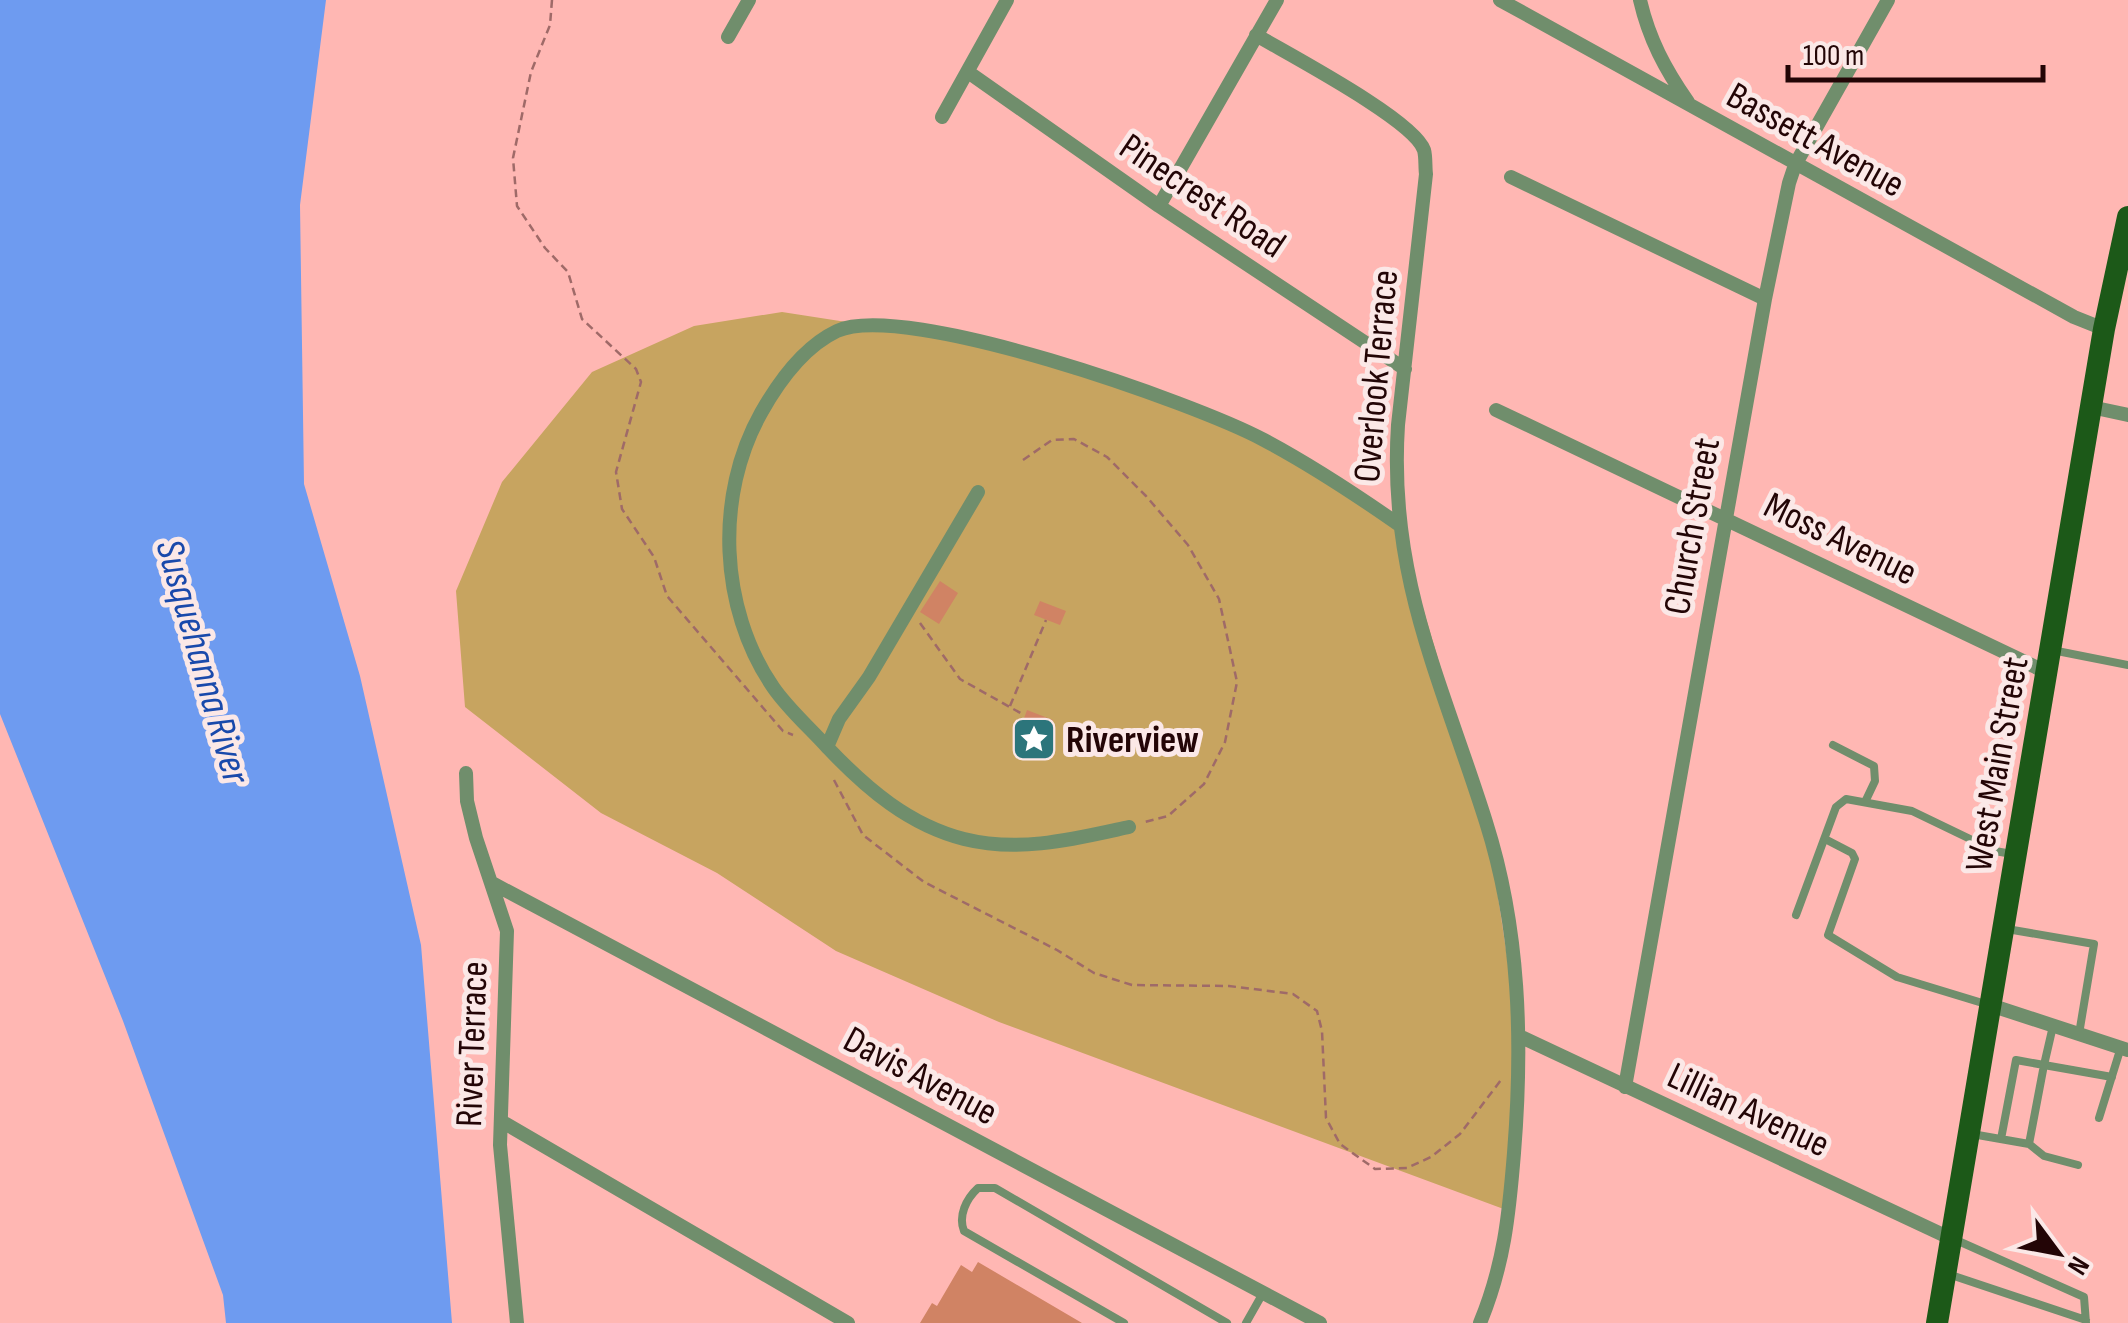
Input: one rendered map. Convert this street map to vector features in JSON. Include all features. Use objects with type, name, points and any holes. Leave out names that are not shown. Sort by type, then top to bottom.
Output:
[{"type":"main road","name":"West Main Street","points":[[1938,1323],[2104,329],[2128,217]]},
{"type":"street","points":[[728,37],[749,0]]},
{"type":"street","points":[[942,116],[1007,0]]},
{"type":"street","points":[[1159,206],[1277,0]]},
{"type":"street","name":"Bassett Avenue","points":[[1500,0],[2074,317],[2104,329]]},
{"type":"street","points":[[1640,0],[1646,28],[1664,67],[1691,107]]},
{"type":"street","name":"Church Street","points":[[1625,1087],[1765,298],[1795,165],[1888,0]]},
{"type":"street","name":"Overlook Terrace","points":[[1256,35],[1389,114],[1424,149],[1426,174],[1396,466],[1398,524],[1429,660],[1486,824],[1500,877],[1512,935],[1519,1036],[1507,1236],[1496,1284],[1480,1323]]},
{"type":"street","name":"Pinecrest Road","points":[[968,72],[1159,206],[1405,368]]},
{"type":"street","points":[[1511,177],[1765,298]]},
{"type":"street","points":[[1128,826],[1053,844],[1011,845],[966,840],[923,825],[889,805],[839,759],[773,687],[759,664],[736,601],[730,501],[742,453],[791,368],[838,330],[866,324],[945,333],[1086,372],[1216,418],[1262,438],[1329,477],[1398,524]]},
{"type":"street","points":[[2091,407],[2128,416]]},
{"type":"street","name":"Moss Avenue","points":[[1496,410],[1725,518],[2050,662]]},
{"type":"street","points":[[827,747],[839,719],[869,677],[978,492]]},
{"type":"street","name":"River Terrace","points":[[466,773],[467,801],[507,930],[501,1120],[517,1323]]},
{"type":"street","name":"Davis Avenue","points":[[492,884],[1320,1323]]},
{"type":"street","points":[[1990,1005],[2124,1048]]},
{"type":"street","name":"Lillian Avenue","points":[[1519,1036],[1952,1239]]},
{"type":"street","points":[[501,1120],[848,1323]]},
{"type":"lane","points":[[2050,662],[2128,665]]},
{"type":"lane","points":[[1833,745],[1874,766],[1875,781],[1866,800]]},
{"type":"lane","points":[[1796,915],[1836,807],[1846,799],[1912,812],[1995,852],[2016,854]]},
{"type":"lane","points":[[1825,839],[1852,853],[1855,859],[1828,936],[1897,977],[1990,1005]]},
{"type":"lane","points":[[2003,928],[2094,944],[2080,1034]]},
{"type":"lane","points":[[2029,1144],[2053,1026]]},
{"type":"lane","points":[[2099,1118],[2124,1048]]},
{"type":"lane","points":[[2002,1139],[2016,1060],[2112,1077]]},
{"type":"lane","points":[[1969,1133],[2029,1144],[2044,1156],[2078,1165]]},
{"type":"lane","points":[[1124,1323],[964,1231],[961,1223],[970,1195],[978,1188],[995,1188],[1227,1323]]},
{"type":"lane","points":[[1946,1273],[2086,1322],[2084,1297],[1952,1239]]},
{"type":"lane","points":[[1246,1323],[1263,1293]]},
{"type":"path","points":[[552,0],[550,25],[531,72],[513,158],[517,206],[545,248],[568,272],[582,319],[636,369],[640,382],[616,472],[622,509],[654,557],[667,596],[718,658],[783,731],[827,747]]},
{"type":"path","points":[[1024,460],[1052,440],[1074,439],[1106,457],[1188,545],[1219,600],[1237,682],[1225,742],[1204,784],[1168,816],[1128,826]]},
{"type":"path","points":[[909,607],[955,674],[1024,715]]},
{"type":"path","points":[[1009,708],[1046,620]]},
{"type":"path","points":[[839,759],[834,783],[863,835],[924,882],[1058,950],[1094,973],[1132,985],[1229,986],[1293,994],[1317,1011],[1322,1032],[1326,1118],[1340,1144],[1375,1169],[1406,1168],[1431,1157],[1460,1134],[1495,1085],[1517,1067]]},
{"type":"shaded area","points":[[782,312],[1001,346],[1217,418],[1398,524],[1487,824],[1519,1036],[1509,1211],[999,1022],[836,951],[717,873],[601,813],[465,707],[456,591],[502,482],[592,372],[694,326]]},
{"type":"water","name":"Susquehanna River","points":[[0,0],[326,0],[300,205],[304,484],[360,676],[421,945],[452,1323],[226,1323],[223,1295],[123,1021],[0,714]]},
{"type":"building","points":[[940,581],[958,593],[939,624],[920,612]]},
{"type":"building","points":[[1040,601],[1066,611],[1060,625],[1034,615]]},
{"type":"building","points":[[1027,710],[1053,720],[1047,737],[1021,727]]},
{"type":"building","points":[[978,1262],[1082,1323],[920,1323],[932,1303],[937,1306],[961,1265],[972,1272]]},
{"type":"place","name":"Riverview","points":[[1034,739]]}]
